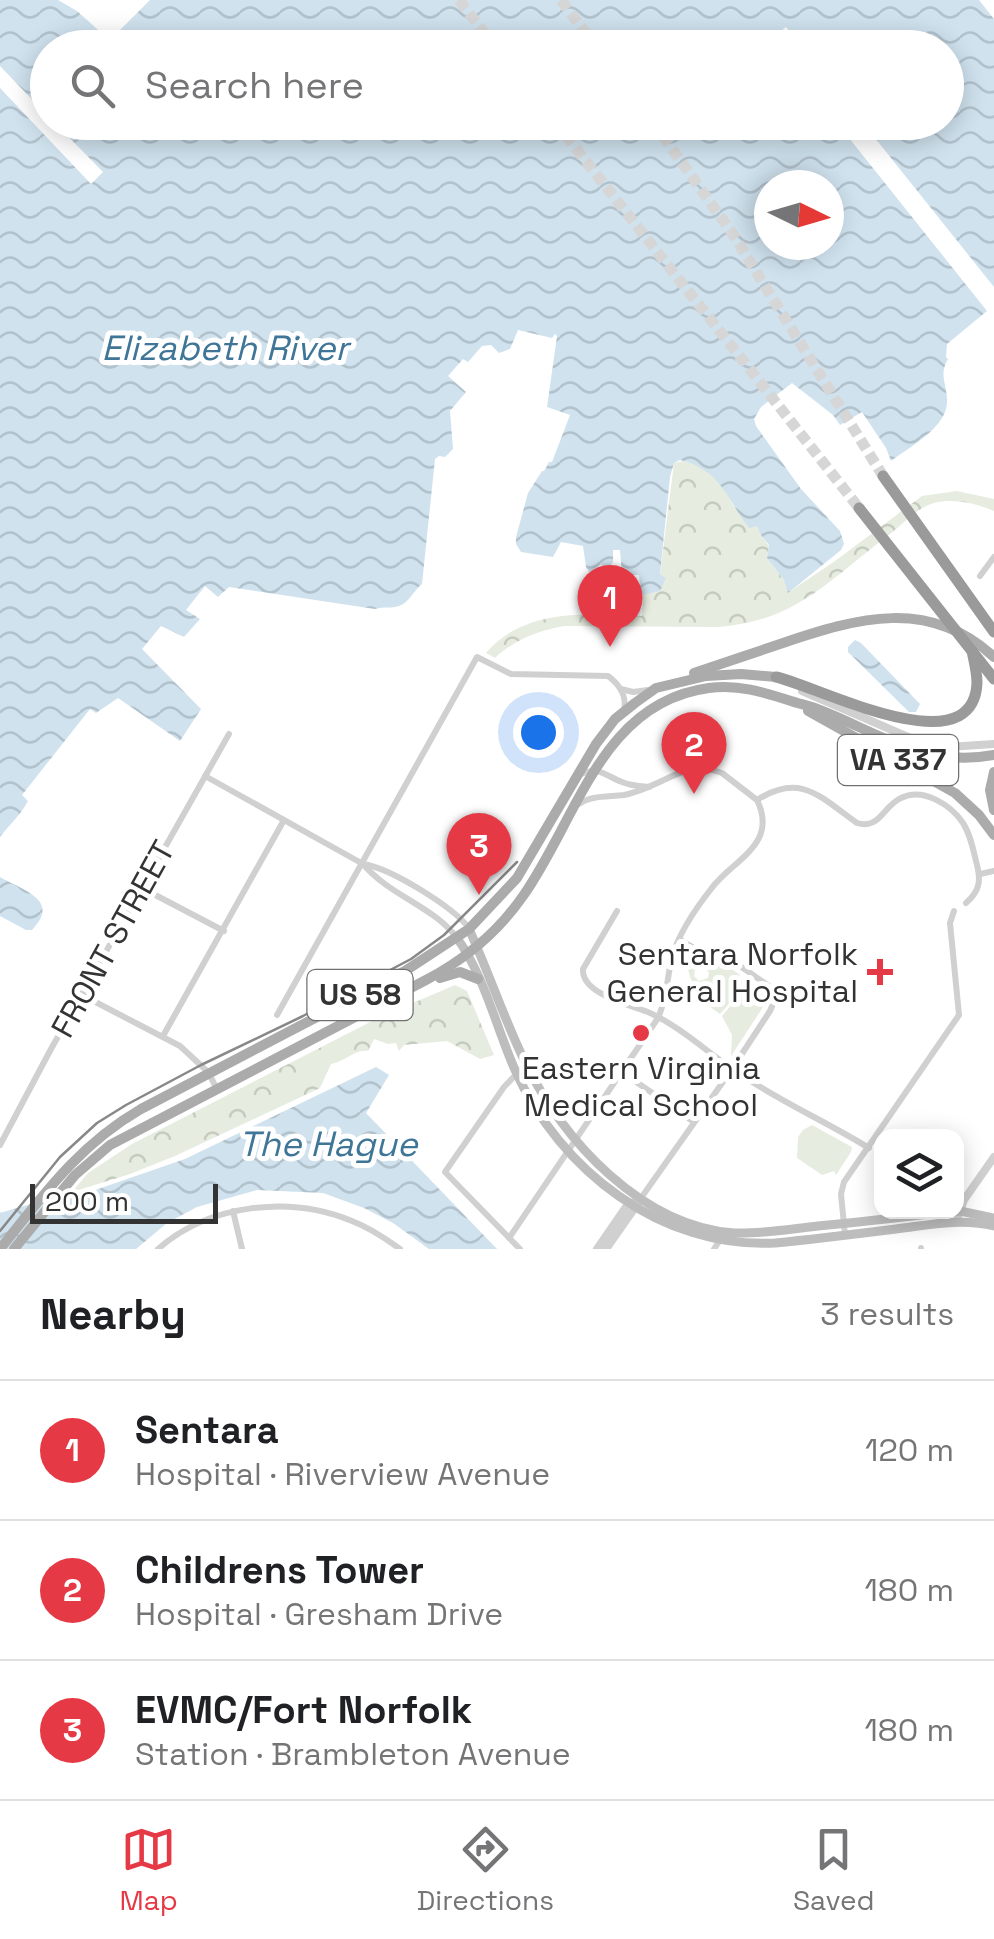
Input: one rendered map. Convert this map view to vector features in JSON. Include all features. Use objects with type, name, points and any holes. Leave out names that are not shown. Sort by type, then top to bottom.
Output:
[{"type":"highway","points":[[883,476],[994,632]]},
{"type":"highway","points":[[859,508],[994,679]]},
{"type":"highway","points":[[970,597],[994,624]]},
{"type":"highway","name":"US 58","points":[[776,677],[888,714],[939,722],[956,717],[972,702],[977,678],[972,651]]},
{"type":"main road","points":[[656,688],[842,624],[886,618],[922,620],[961,633],[994,657]]},
{"type":"main road","name":"US 58","points":[[14,1249],[94,1140],[120,1122],[405,971],[470,929],[517,878],[605,730],[624,711],[656,688],[706,676],[776,677]]},
{"type":"main road","name":"US 58","points":[[0,1249],[76,1166],[118,1140],[406,990],[472,950],[524,896],[610,746],[636,718],[663,702],[714,687],[759,690],[817,708],[918,752],[957,758],[994,755]]},
{"type":"main road","name":"VA 337","points":[[790,701],[955,793],[994,836]]},
{"type":"main road","points":[[994,772],[990,790],[994,810]]},
{"type":"main road","points":[[470,929],[478,979],[516,1072],[539,1112],[567,1153],[631,1207],[666,1228],[716,1246],[814,1244],[940,1219]]},
{"type":"main road","points":[[457,938],[472,950],[526,1064],[576,1140],[613,1178],[656,1209],[685,1222],[733,1232],[909,1219]]},
{"type":"main road","points":[[406,990],[458,972],[478,979]]},
{"type":"main road","points":[[964,1216],[994,1218]]},
{"type":"main road","points":[[964,1218],[994,1226]]},
{"type":"street","points":[[980,576],[994,557]]},
{"type":"street","points":[[277,1014],[480,658],[512,674],[608,676],[620,688],[626,704],[624,711]]},
{"type":"street","points":[[776,677],[915,740],[948,747],[994,744]]},
{"type":"street","points":[[620,688],[640,692],[656,688]]},
{"type":"street","name":"FRONT STREET","points":[[0,1146],[230,734]]},
{"type":"street","points":[[509,1238],[658,1018],[679,939],[716,882],[754,849],[762,817],[757,800],[706,766],[694,767],[650,787],[587,798],[576,805]]},
{"type":"street","points":[[576,777],[596,770],[630,785],[650,787]]},
{"type":"street","points":[[205,776],[362,864],[390,889],[441,920],[457,938]]},
{"type":"street","points":[[757,800],[777,788],[800,788],[864,825],[877,822],[898,799],[913,794],[930,797],[966,827],[980,874],[978,889],[966,903]]},
{"type":"street","points":[[163,1036],[284,820]]},
{"type":"street","points":[[362,864],[376,866],[440,902],[470,929]]},
{"type":"street","points":[[980,874],[994,871]]},
{"type":"street","points":[[142,888],[224,930]]},
{"type":"street","points":[[617,911],[583,970],[582,978],[588,985],[658,1018],[732,1069],[869,1148]]},
{"type":"street","points":[[845,1235],[842,1189],[959,1015],[950,923],[954,911]]},
{"type":"street","points":[[597,1249],[641,1198],[770,1011],[774,994],[769,986],[733,961],[711,958],[679,939]]},
{"type":"street","points":[[82,996],[163,1036],[190,1054],[217,1088]]},
{"type":"street","points":[[520,1249],[445,1172],[504,1087],[526,1064]]},
{"type":"street","points":[[622,1072],[694,1122]]},
{"type":"street","points":[[964,1200],[994,1157]]},
{"type":"street","points":[[158,1249],[198,1224],[233,1211],[267,1206],[317,1210],[348,1219],[371,1229],[396,1248]]},
{"type":"street","points":[[606,1249],[631,1207]]},
{"type":"street","points":[[233,1211],[242,1249]]},
{"type":"green space","points":[[684,461],[704,468],[723,487],[734,507],[757,526],[769,546],[767,558],[789,592],[922,496],[957,491],[994,499],[994,511],[957,501],[928,505],[811,596],[769,617],[717,627],[564,626],[526,637],[495,658],[486,653],[519,628],[558,616],[642,616],[643,594],[666,578],[660,574],[674,463]]},
{"type":"green space","points":[[690,952],[707,963],[695,969],[694,976],[699,981],[708,978],[709,964],[729,967],[747,983],[720,1014],[693,984],[686,960]]},
{"type":"green space","points":[[455,985],[467,991],[494,1055],[480,1059],[447,1041],[404,1045],[399,1051],[396,1043],[374,1039],[368,1051],[331,1064],[320,1088],[175,1156],[72,1192],[88,1173],[132,1144],[378,1018]]},
{"type":"green space","points":[[751,986],[756,990],[759,987],[767,1001],[731,1056],[732,1035],[722,1016]]},
{"type":"green space","points":[[812,1125],[852,1147],[836,1175],[834,1171],[822,1175],[797,1158],[798,1137]]},
{"type":"water","name":"Elizabeth River","points":[[0,0],[58,0],[98,30],[30,30],[30,140],[851,140],[987,311],[947,344],[943,374],[947,398],[942,418],[928,434],[891,461],[862,412],[840,425],[792,383],[761,407],[754,419],[756,426],[801,489],[840,531],[844,544],[788,593],[784,580],[767,558],[769,545],[757,526],[749,528],[714,478],[680,460],[674,463],[670,477],[660,574],[666,578],[660,591],[641,595],[639,575],[622,575],[620,550],[613,550],[610,566],[600,565],[590,573],[583,546],[561,542],[553,557],[521,552],[516,537],[528,493],[552,462],[570,415],[547,407],[557,336],[518,330],[510,349],[499,353],[491,345],[482,346],[448,376],[466,392],[450,411],[453,449],[445,457],[435,459],[422,584],[408,600],[396,607],[375,609],[229,587],[218,597],[205,586],[186,610],[200,619],[184,637],[161,626],[142,649],[201,709],[180,741],[118,698],[96,713],[90,709],[22,795],[28,801],[0,837]]},
{"type":"water","name":"Elizabeth River","points":[[150,0],[979,0],[994,19],[994,287],[877,140],[964,140],[964,30],[786,27],[120,30]]},
{"type":"water","points":[[855,640],[920,704],[916,712],[909,712],[848,652]]},
{"type":"water","points":[[0,877],[41,903],[40,920],[32,930],[0,916]]},
{"type":"water","name":"The Hague","points":[[376,1067],[389,1075],[366,1113],[497,1249],[429,1249],[393,1223],[323,1193],[257,1190],[197,1207],[167,1223],[136,1249],[0,1249],[0,1213],[72,1192],[75,1197],[185,1159]]},
{"type":"pier","points":[[0,66],[30,97],[30,120],[0,88]]},
{"type":"pier","points":[[49,140],[72,140],[103,172],[91,184]]},
{"type":"tunnel","points":[[459,0],[482,30]]},
{"type":"tunnel","points":[[561,0],[584,30]]},
{"type":"tunnel","points":[[569,140],[859,508]]},
{"type":"tunnel","points":[[666,140],[732,233],[883,476]]},
{"type":"tram line","points":[[0,1231],[60,1157],[97,1123],[201,1065],[411,959],[444,935],[517,862]]},
{"type":"place","name":"Sentara","points":[[610,647]]},
{"type":"place","name":"Childrens Tower","points":[[694,794]]},
{"type":"place","name":"EVMC/Fort Norfolk","points":[[479,895]]},
{"type":"place","name":"Sentara Norfolk General Hospital","points":[[880,972]]},
{"type":"place","name":"Eastern Virginia Medical School","points":[[641,1033]]}]
